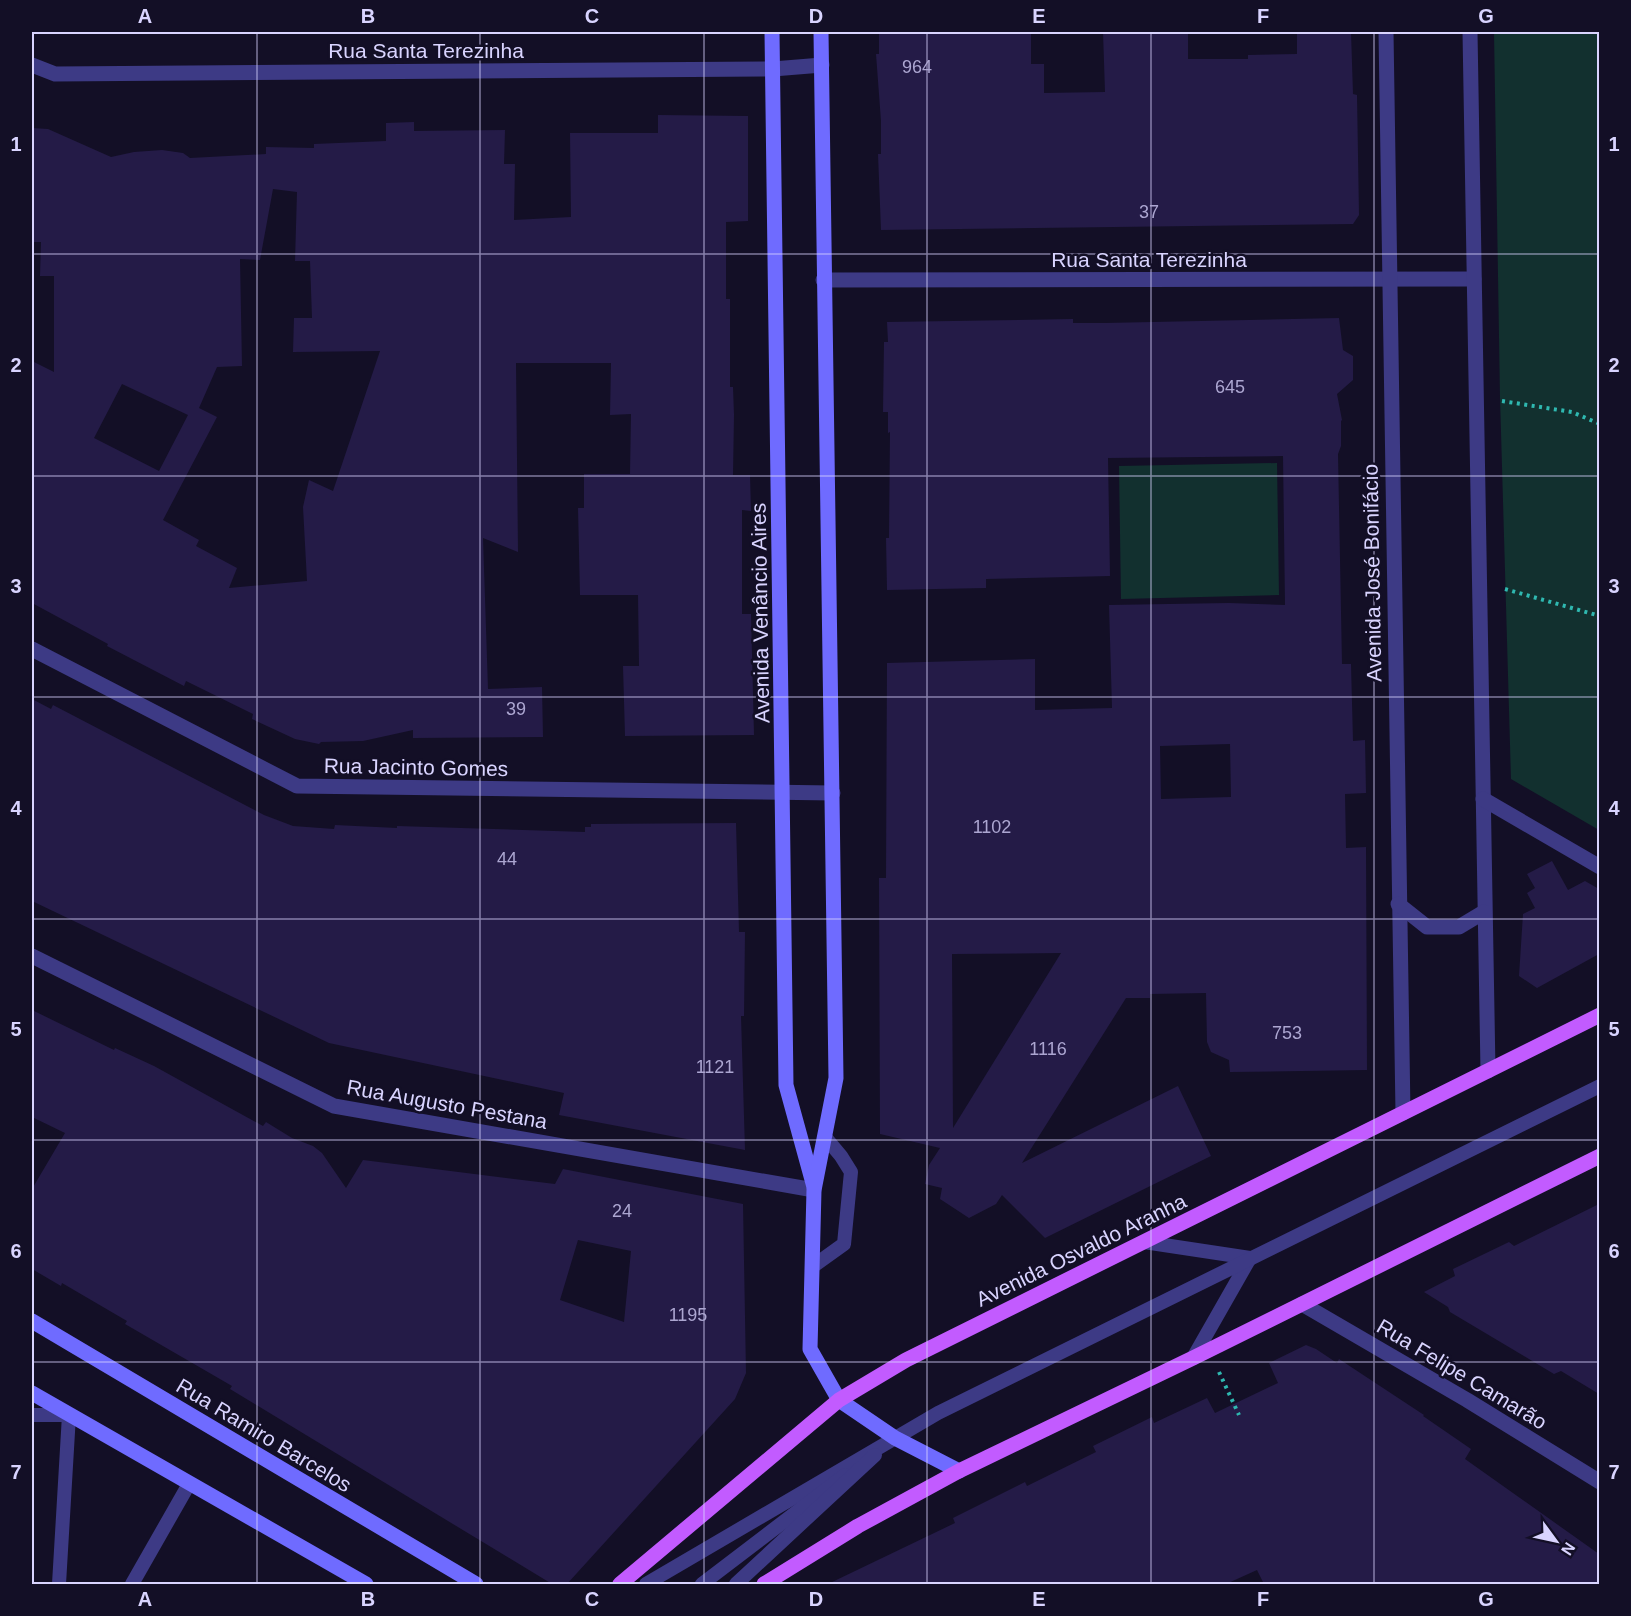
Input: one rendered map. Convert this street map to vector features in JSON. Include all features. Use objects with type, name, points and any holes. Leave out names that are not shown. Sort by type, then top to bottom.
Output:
[{"type":"main road","name":"Avenida Venâncio Aires","points":[[772,32],[786,1085],[814,1190]]},
{"type":"main road","name":"Avenida Venâncio Aires","points":[[821,32],[836,1078],[814,1190],[810,1348],[839,1400],[895,1438],[959,1471]]},
{"type":"main road","name":"Avenida Osvaldo Aranha","points":[[620,1584],[839,1400],[906,1360],[1599,1015]]},
{"type":"main road","points":[[764,1584],[858,1526],[959,1471],[1193,1358],[1599,1156]]},
{"type":"main road","name":"Rua Ramiro Barcelos","points":[[32,1321],[476,1584]]},
{"type":"main road","points":[[32,1393],[366,1584]]},
{"type":"street","name":"Avenida José Bonifácio","points":[[1386,32],[1403,1113]]},
{"type":"street","points":[[1470,32],[1488,1071]]},
{"type":"street","name":"Rua Santa Terezinha","points":[[32,65],[55,74],[773,69],[822,65]]},
{"type":"street","name":"Rua Santa Terezinha","points":[[823,280],[1474,279]]},
{"type":"street","name":"Rua Jacinto Gomes","points":[[32,649],[297,786],[833,793]]},
{"type":"street","points":[[1483,799],[1599,867]]},
{"type":"street","points":[[1398,904],[1427,927],[1459,927],[1484,912]]},
{"type":"street","name":"Rua Augusto Pestana","points":[[32,956],[334,1106],[814,1190]]},
{"type":"street","name":"Rua Felipe Camarão","points":[[1302,1304],[1467,1400],[1599,1482]]},
{"type":"lane","points":[[646,1584],[938,1413],[1599,1086]]},
{"type":"lane","points":[[812,1267],[844,1244],[851,1172],[825,1137]]},
{"type":"lane","points":[[1144,1242],[1250,1258]]},
{"type":"lane","points":[[1193,1358],[1250,1258]]},
{"type":"lane","points":[[32,1415],[69,1415],[58,1584]]},
{"type":"lane","points":[[702,1584],[895,1438]]},
{"type":"lane","points":[[736,1584],[895,1438]]},
{"type":"lane","points":[[132,1584],[189,1484]]},
{"type":"path","points":[[1476,397],[1572,412],[1599,424]]},
{"type":"path","points":[[1479,582],[1599,616]]},
{"type":"path","points":[[1208,1350],[1239,1415]]},
{"type":"green space","points":[[1494,32],[1599,32],[1599,830],[1511,779],[1500,397]]},
{"type":"green space","points":[[1277,463],[1279,595],[1121,599],[1119,466]]},
{"type":"building","points":[[879,32],[1031,32],[1031,64],[1044,64],[1044,93],[1105,92],[1103,32],[1188,32],[1188,59],[1248,59],[1248,55],[1297,54],[1297,32],[1351,32],[1353,94],[1357,95],[1359,215],[1353,224],[881,230],[878,154],[881,154],[881,121],[876,54],[879,54]]},
{"type":"building","points":[[658,115],[748,116],[748,221],[726,222],[726,299],[730,299],[730,387],[733,387],[734,415],[733,475],[750,475],[751,511],[742,510],[742,614],[751,614],[754,735],[625,736],[623,666],[639,666],[638,595],[580,595],[578,508],[584,508],[584,474],[630,474],[631,414],[610,415],[611,363],[516,363],[518,552],[483,538],[488,689],[542,687],[543,737],[413,738],[413,730],[363,741],[321,742],[319,744],[295,739],[252,719],[253,714],[186,681],[184,686],[32,603],[32,361],[54,372],[54,276],[40,276],[41,242],[32,242],[32,128],[48,129],[111,157],[134,152],[162,150],[183,153],[190,158],[266,154],[266,147],[314,148],[314,144],[386,141],[386,123],[414,122],[414,131],[505,130],[504,164],[515,164],[514,220],[571,217],[570,133],[658,133]],"holes":[[[273,189],[297,192],[295,261],[310,261],[312,318],[294,318],[293,352],[380,351],[333,491],[309,480],[303,507],[307,581],[229,588],[237,568],[196,546],[199,540],[163,520],[217,417],[199,408],[217,367],[242,366],[240,259],[260,260]],[[122,384],[188,415],[159,471],[94,438]]]},
{"type":"building","points":[[1339,318],[1343,350],[1353,356],[1353,380],[1337,394],[1342,420],[1341,446],[1338,454],[1342,664],[1351,664],[1353,741],[1365,740],[1366,793],[1345,794],[1346,848],[1366,847],[1367,1070],[1230,1072],[1229,1060],[1211,1052],[1207,1042],[1206,993],[1150,994],[1150,998],[1126,998],[1022,1163],[1178,1086],[1211,1156],[1045,1238],[1002,1195],[996,1204],[969,1218],[940,1199],[942,1188],[925,1184],[929,1165],[940,1148],[880,1134],[879,878],[886,878],[887,663],[1035,659],[1035,710],[1112,708],[1109,605],[1229,603],[1285,605],[1283,456],[1108,458],[1110,576],[986,579],[986,588],[887,590],[886,538],[889,538],[890,432],[888,433],[888,412],[883,412],[884,342],[888,342],[887,322],[1073,319],[1073,323]],"holes":[[[1230,744],[1231,797],[1161,799],[1160,746]],[[1061,953],[953,1128],[952,954]]]},
{"type":"building","points":[[32,699],[51,709],[53,705],[264,815],[293,826],[334,829],[335,825],[585,832],[585,827],[591,827],[591,824],[736,823],[739,932],[745,932],[744,1016],[741,1016],[745,1150],[559,1115],[564,1093],[329,1043],[32,901]]},
{"type":"building","points":[[1552,861],[1568,890],[1585,881],[1599,889],[1599,954],[1537,988],[1519,976],[1523,914],[1535,908],[1527,893],[1535,888],[1527,874]]},
{"type":"building","points":[[32,1010],[114,1050],[115,1048],[154,1066],[263,1126],[266,1122],[292,1138],[313,1146],[322,1153],[346,1188],[363,1160],[555,1184],[563,1169],[743,1204],[746,1373],[735,1399],[567,1584],[552,1584],[230,1389],[232,1386],[125,1324],[127,1321],[62,1283],[61,1286],[32,1269],[32,1189],[65,1133],[32,1117]],"holes":[[[578,1240],[631,1251],[624,1322],[560,1300]]]},
{"type":"building","points":[[1599,1204],[1599,1394],[1561,1371],[1554,1374],[1450,1312],[1448,1307],[1424,1292],[1455,1276],[1453,1269],[1509,1242],[1514,1246]]},
{"type":"building","points":[[1306,1345],[1337,1363],[1339,1359],[1471,1449],[1465,1459],[1599,1554],[1599,1584],[1264,1584],[1257,1570],[1226,1584],[828,1584],[955,1523],[953,1518],[1025,1482],[1027,1486],[1096,1452],[1093,1446],[1152,1417],[1154,1423],[1207,1398],[1215,1413],[1278,1383],[1269,1363]]}]
